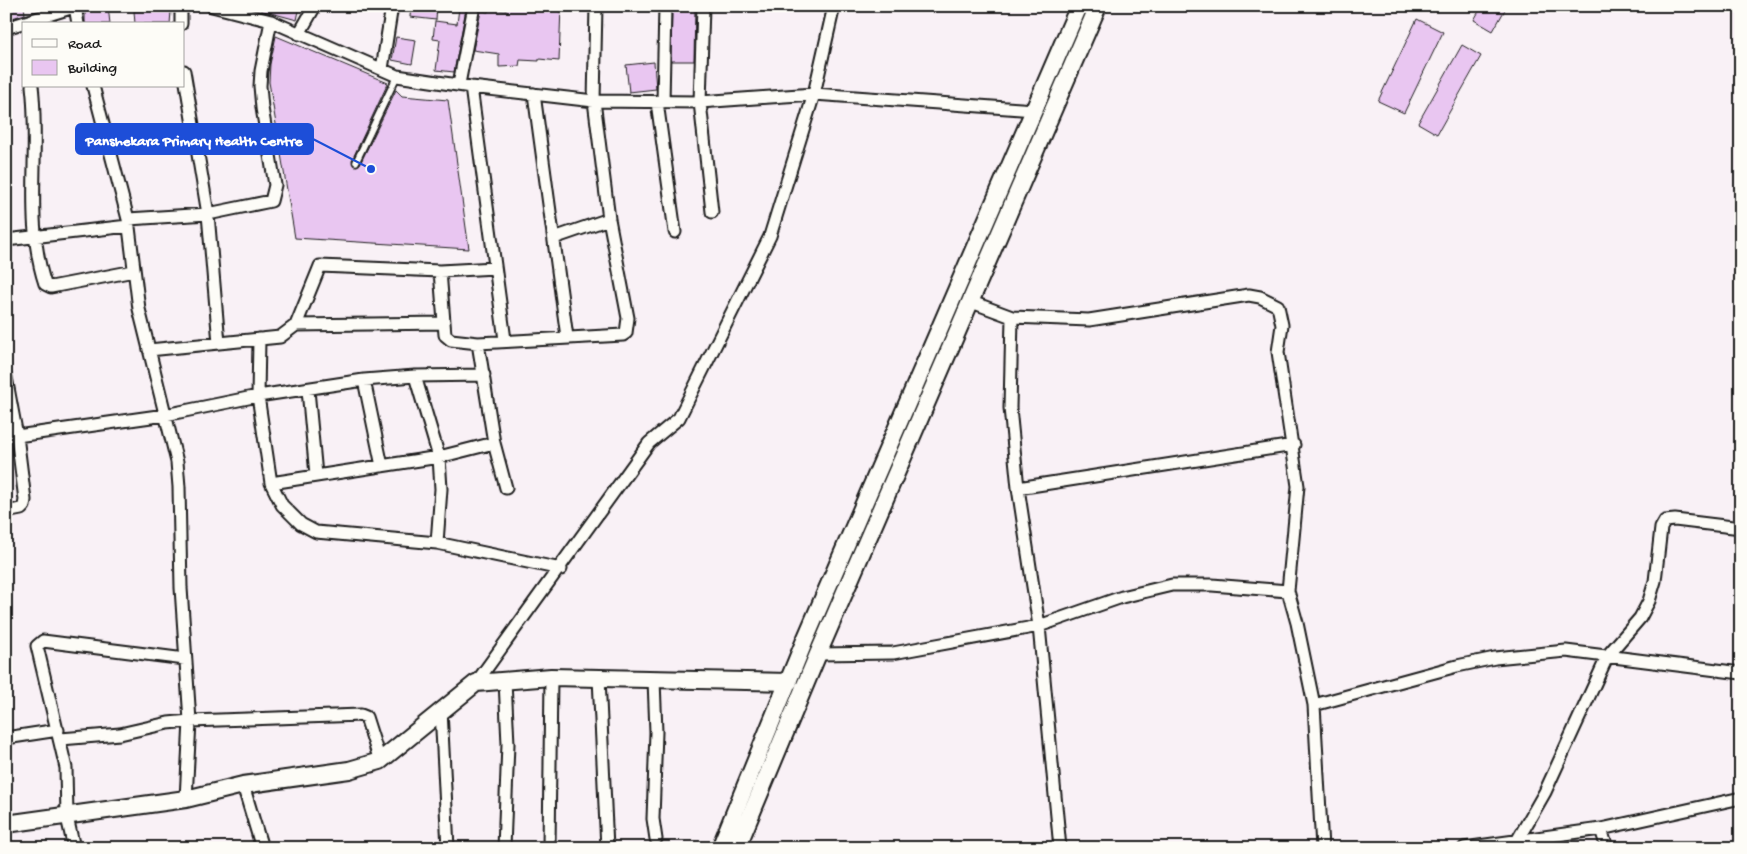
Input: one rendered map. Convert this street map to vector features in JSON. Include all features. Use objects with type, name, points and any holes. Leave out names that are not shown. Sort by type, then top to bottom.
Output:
[{"type":"street","points":[[40,22],[74,6],[78,22]]},
{"type":"street","points":[[181,6],[181,22]]},
{"type":"street","points":[[212,6],[271,21],[396,76],[471,87],[594,101],[700,102],[814,94],[1035,110]]},
{"type":"street","points":[[299,34],[315,6]]},
{"type":"street","points":[[382,69],[392,6]]},
{"type":"street","points":[[459,84],[474,6]]},
{"type":"street","points":[[440,271],[447,338],[478,343],[505,340],[623,335],[628,328],[609,219],[594,101],[596,6]]},
{"type":"street","points":[[664,6],[660,102],[675,232]]},
{"type":"street","points":[[703,6],[700,102],[712,212]]},
{"type":"street","points":[[6,824],[186,799],[243,785],[349,770],[380,761],[476,683],[649,443],[680,418],[770,236],[814,94],[834,6]]},
{"type":"street","points":[[720,848],[984,223],[1079,6]]},
{"type":"street","points":[[737,848],[818,654],[1098,6]]},
{"type":"street","points":[[6,240],[208,214],[271,201],[275,185],[262,108],[260,71],[271,21]]},
{"type":"street","points":[[6,28],[22,30]]},
{"type":"street","points":[[185,77],[208,214],[219,343]]},
{"type":"street","points":[[471,87],[505,340]]},
{"type":"street","points":[[32,88],[36,139],[35,235],[41,274],[47,286],[134,271]]},
{"type":"street","points":[[94,88],[128,223],[138,309],[177,462],[180,487],[181,588],[190,721],[186,799]]},
{"type":"street","points":[[534,94],[567,337]]},
{"type":"street","points":[[554,238],[609,219]]},
{"type":"street","points":[[149,350],[280,337],[296,324],[320,266],[440,271],[495,268]]},
{"type":"street","points":[[970,302],[1012,318],[1089,320],[1249,295],[1269,300],[1278,306],[1281,316],[1278,352],[1294,446],[1298,486],[1288,591],[1297,623],[1314,705],[1322,848]]},
{"type":"street","points":[[1012,318],[1010,408],[1018,488],[1039,626],[1060,848]]},
{"type":"street","points":[[296,324],[444,323]]},
{"type":"street","points":[[258,339],[258,396],[271,484],[282,505],[301,524],[316,532],[437,543],[560,569]]},
{"type":"street","points":[[478,343],[494,443],[506,488]]},
{"type":"street","points":[[17,436],[165,415],[258,396],[308,390],[364,380],[415,376],[484,375]]},
{"type":"street","points":[[415,376],[439,457],[441,489],[437,543]]},
{"type":"street","points":[[6,377],[17,436],[24,506],[21,509],[6,512]]},
{"type":"street","points":[[364,380],[382,466]]},
{"type":"street","points":[[308,390],[316,475]]},
{"type":"street","points":[[271,484],[316,475],[439,457],[494,443]]},
{"type":"street","points":[[1018,488],[1294,446]]},
{"type":"street","points":[[1509,844],[1545,792],[1608,656],[1640,618],[1649,601],[1655,581],[1661,528],[1665,522],[1675,520],[1741,528]]},
{"type":"street","points":[[818,654],[893,653],[1039,626],[1122,596],[1172,585],[1212,585],[1288,591]]},
{"type":"street","points":[[74,848],[67,817],[66,768],[37,650],[39,643],[44,641],[185,659]]},
{"type":"street","points":[[1314,705],[1457,666],[1495,658],[1566,651],[1741,673]]},
{"type":"street","points":[[476,683],[551,678],[789,682]]},
{"type":"street","points":[[549,848],[551,678]]},
{"type":"street","points":[[599,678],[607,848]]},
{"type":"street","points":[[654,680],[656,732],[653,819],[656,839]]},
{"type":"street","points":[[504,848],[508,744],[505,681]]},
{"type":"street","points":[[441,710],[448,848]]},
{"type":"street","points":[[6,738],[59,734],[120,734],[168,723],[190,721],[364,716],[380,761]]},
{"type":"street","points":[[243,785],[262,848]]},
{"type":"street","points":[[1464,848],[1509,844],[1601,829],[1741,798]]},
{"type":"street","points":[[1601,829],[1607,848]]},
{"type":"lane","points":[[356,162],[396,76]]},
{"type":"building","points":[[6,6],[24,6],[25,14],[6,20]]},
{"type":"building","points":[[85,6],[108,6],[110,22],[85,22]]},
{"type":"building","points":[[261,6],[300,6],[297,20],[260,10]]},
{"type":"building","points":[[411,6],[437,6],[436,20],[410,17]]},
{"type":"building","points":[[506,6],[561,6],[559,61],[520,60],[519,66],[499,67],[499,54],[473,50],[481,11],[488,12],[489,9],[506,11]]},
{"type":"building","points":[[1482,6],[1507,6],[1493,31],[1474,20]]},
{"type":"building","points":[[672,7],[695,7],[694,61],[671,61]]},
{"type":"building","points":[[459,8],[466,9],[454,72],[436,70],[440,40],[433,39],[435,21],[457,24]]},
{"type":"building","points":[[134,11],[171,11],[170,22],[135,22]]},
{"type":"building","points":[[1417,19],[1443,32],[1404,113],[1378,101]]},
{"type":"building","points":[[276,36],[388,83],[352,160],[354,166],[360,164],[396,90],[402,96],[448,100],[469,249],[295,238],[269,82],[270,64]]},
{"type":"building","points":[[396,37],[416,40],[412,64],[392,60]]},
{"type":"building","points":[[1462,45],[1481,56],[1437,134],[1418,123]]},
{"type":"building","points":[[654,62],[656,89],[629,92],[626,65]]},
{"type":"place","name":"Panshekara Primary Health Centre","points":[[371,169]]}]
